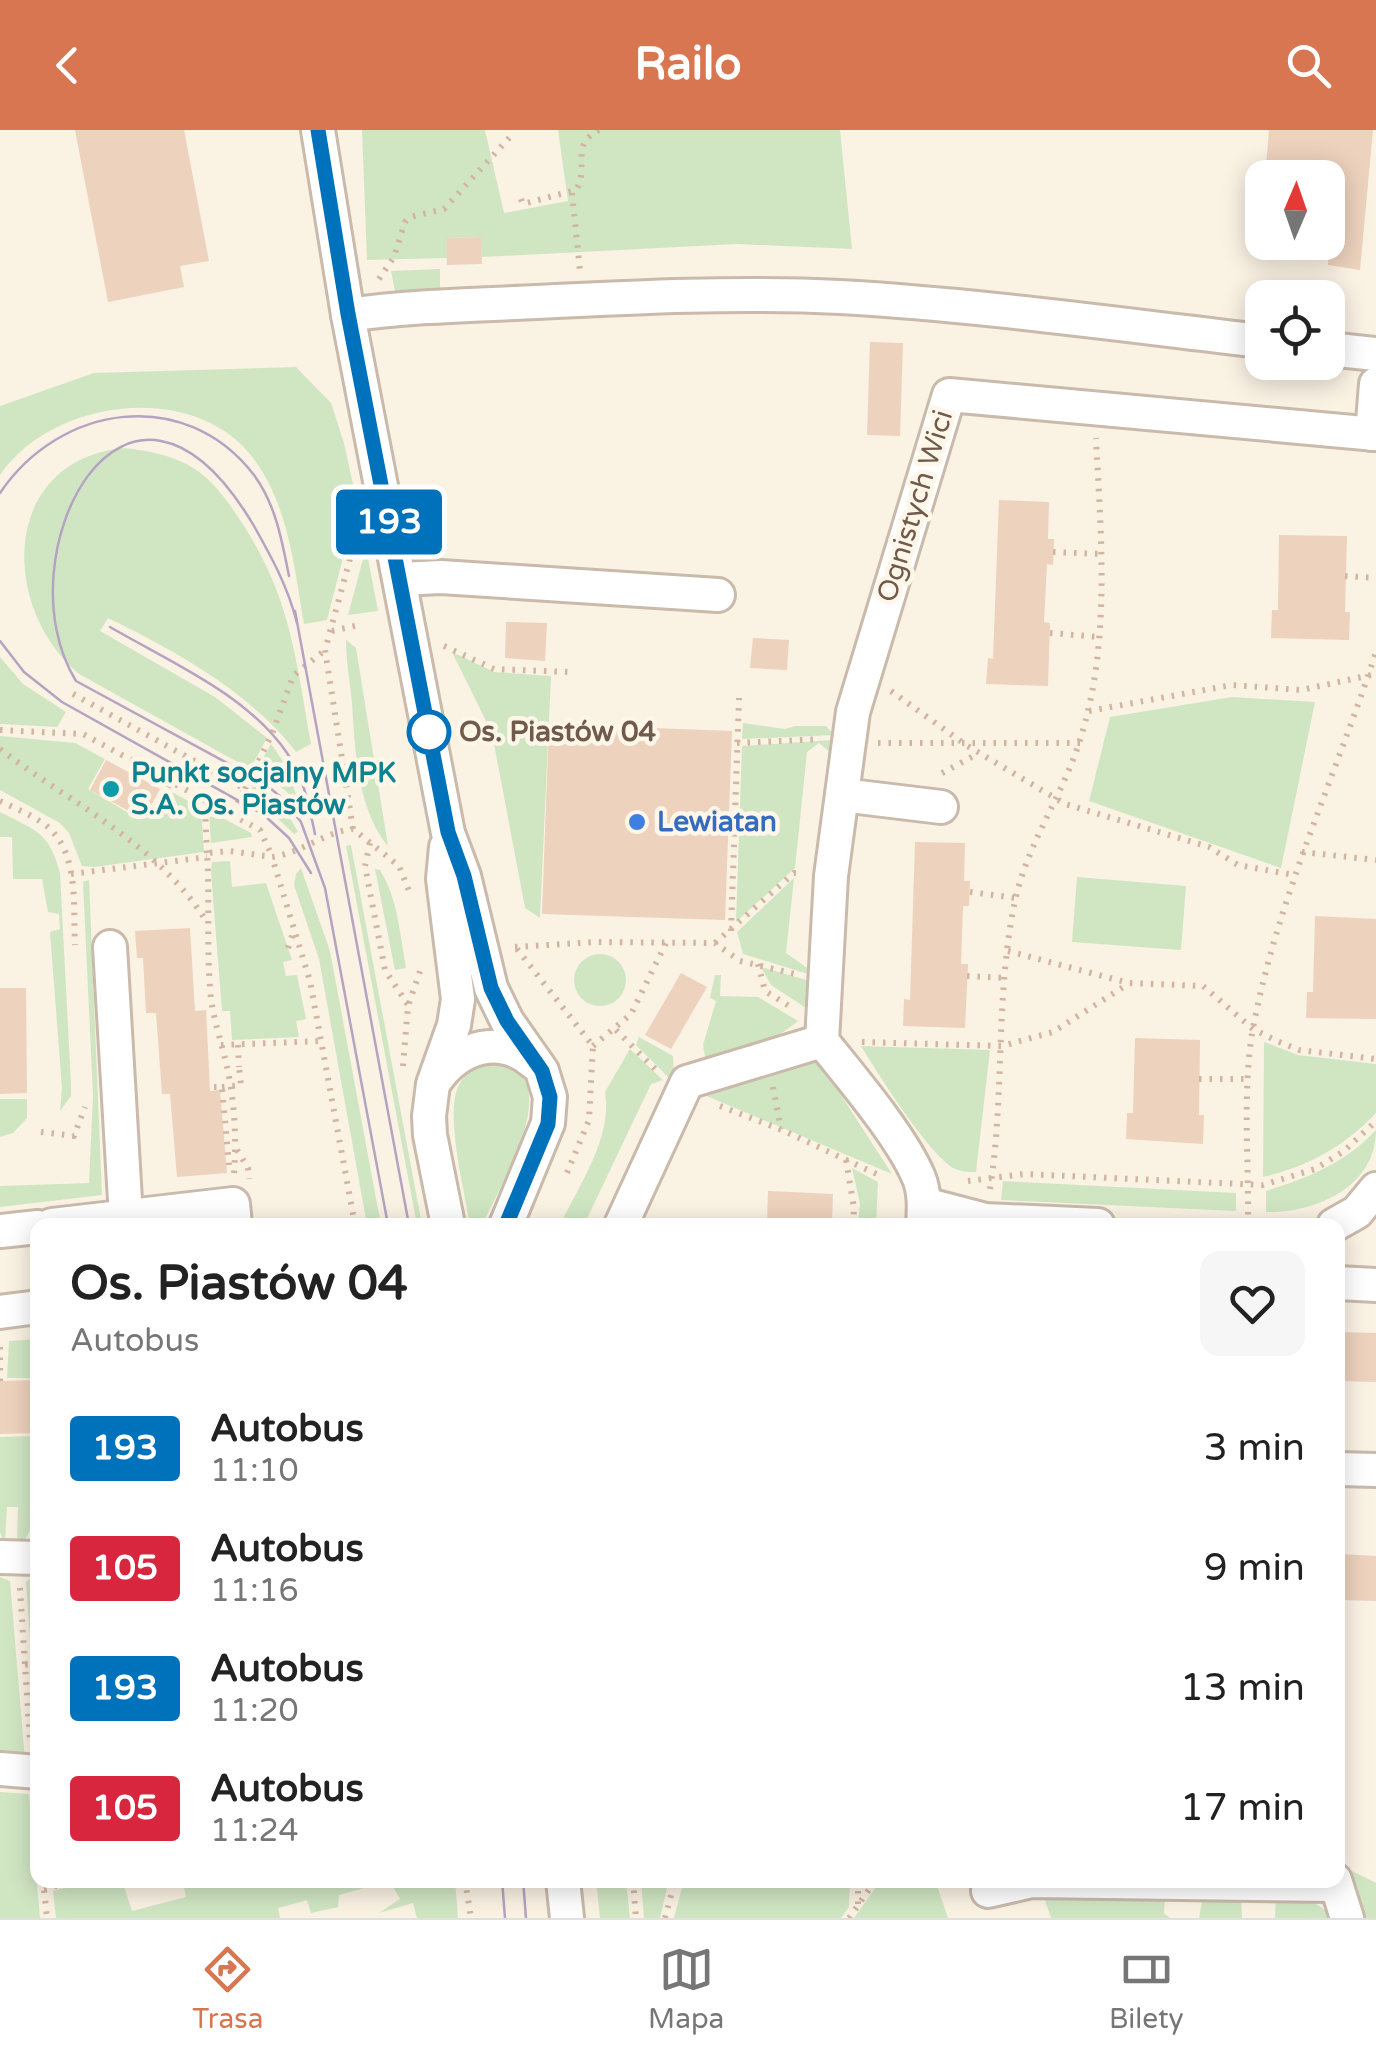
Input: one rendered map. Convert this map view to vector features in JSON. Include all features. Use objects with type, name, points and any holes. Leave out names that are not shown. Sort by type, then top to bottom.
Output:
[{"type":"street","points":[[318,130],[348,314],[448,832],[464,876],[491,988],[549,1089],[550,1113],[509,1218]]},
{"type":"street","points":[[348,314],[582,300],[837,297],[954,305],[1245,339]]},
{"type":"street","points":[[1345,350],[1376,354]]},
{"type":"street","points":[[1374,434],[1376,384]]},
{"type":"street","name":"Ognistych Wici","points":[[825,1039],[832,876],[853,712],[949,395],[1374,434]]},
{"type":"street","points":[[400,579],[441,577],[718,595]]},
{"type":"street","points":[[842,795],[942,807]]},
{"type":"street","points":[[447,1218],[430,1136],[433,1084],[454,1024],[458,1000],[443,879],[448,832]]},
{"type":"street","points":[[110,946],[126,1216]]},
{"type":"street","points":[[624,1218],[687,1082],[825,1039],[892,1134],[922,1204],[977,1218]]},
{"type":"street","points":[[433,1084],[453,1061],[486,1046],[510,1048],[537,1066]]},
{"type":"street","points":[[1345,1219],[1357,1212],[1376,1190]]},
{"type":"street","points":[[110,1218],[233,1204],[234,1218]]},
{"type":"street","points":[[0,1231],[30,1227]]},
{"type":"street","points":[[1345,1283],[1376,1285]]},
{"type":"street","points":[[0,1312],[30,1308]]},
{"type":"street","points":[[1345,1469],[1376,1470]]},
{"type":"street","points":[[0,1769],[30,1771]]},
{"type":"street","points":[[564,1888],[567,1918]]},
{"type":"street","points":[[1338,1888],[1347,1918]]},
{"type":"path","points":[[582,300],[572,193],[581,178],[579,159],[583,142],[600,130]]},
{"type":"path","points":[[379,279],[394,258],[405,222],[410,217],[444,210],[510,137]]},
{"type":"path","points":[[521,199],[522,204],[572,193]]},
{"type":"path","points":[[985,1218],[1016,898],[1080,743],[1099,636],[1094,406]]},
{"type":"path","points":[[360,524],[325,650],[353,829],[400,866],[410,894]]},
{"type":"path","points":[[1054,552],[1100,554]]},
{"type":"path","points":[[1345,576],[1376,578]]},
{"type":"path","points":[[332,631],[358,625]]},
{"type":"path","points":[[1050,633],[1099,636]]},
{"type":"path","points":[[442,645],[494,669],[569,672]]},
{"type":"path","points":[[232,814],[272,734],[293,676],[325,650]]},
{"type":"path","points":[[1248,1218],[1253,1030],[1274,936],[1302,852],[1372,674],[1376,652]]},
{"type":"path","points":[[1088,711],[1232,686],[1301,690],[1372,674]]},
{"type":"path","points":[[863,676],[878,682],[966,745],[1055,800],[1209,847],[1238,864],[1294,876]]},
{"type":"path","points":[[74,694],[245,788]]},
{"type":"path","points":[[731,931],[739,698]]},
{"type":"path","points":[[0,730],[83,734],[260,830],[310,981],[354,1218]]},
{"type":"path","points":[[737,743],[834,738],[966,745],[1080,743]]},
{"type":"path","points":[[0,749],[60,793],[89,808],[158,863],[191,897],[206,920]]},
{"type":"path","points":[[153,816],[171,782]]},
{"type":"path","points":[[0,801],[51,830],[64,848],[71,874],[76,952]]},
{"type":"path","points":[[208,802],[206,920],[212,1002],[238,1150],[248,1168]]},
{"type":"path","points":[[71,874],[230,850],[272,857],[291,854],[336,832],[353,829]]},
{"type":"path","points":[[370,843],[364,866],[385,970],[408,1006]]},
{"type":"path","points":[[1302,852],[1376,860]]},
{"type":"path","points":[[716,943],[794,872],[832,876]]},
{"type":"path","points":[[970,892],[1016,898]]},
{"type":"path","points":[[288,948],[294,929]]},
{"type":"path","points":[[593,1046],[631,1014],[666,943]]},
{"type":"path","points":[[515,947],[716,943],[740,961],[758,962],[825,983]]},
{"type":"path","points":[[1008,951],[1129,983],[1203,986],[1253,1030],[1300,1050],[1376,1059]]},
{"type":"path","points":[[758,962],[765,991],[825,1039],[860,1042],[1002,1046],[1053,1032],[1129,983]]},
{"type":"path","points":[[967,976],[1006,978]]},
{"type":"path","points":[[616,1030],[646,1060]]},
{"type":"path","points":[[221,1046],[322,1040]]},
{"type":"path","points":[[238,1045],[241,1085],[218,1087],[232,1167],[238,1150]]},
{"type":"path","points":[[767,1057],[782,1130]]},
{"type":"path","points":[[1200,1078],[1249,1079]]},
{"type":"path","points":[[40,1132],[74,1136],[85,1108],[84,1088]]},
{"type":"path","points":[[683,1092],[782,1130],[895,1182],[922,1204],[947,1178],[958,1182],[1024,1174],[1248,1187],[1316,1169],[1344,1151],[1376,1120]]},
{"type":"path","points":[[846,1160],[853,1218]]},
{"type":"path","points":[[0,1336],[0,1380]]},
{"type":"path","points":[[18,1558],[27,1694]]},
{"type":"path","points":[[25,1666],[30,1664]]},
{"type":"path","points":[[44,1888],[47,1918]]},
{"type":"path","points":[[466,1888],[471,1918]]},
{"type":"path","points":[[634,1888],[636,1918]]},
{"type":"path","points":[[665,1918],[673,1888]]},
{"type":"path","points":[[858,1888],[858,1905]]},
{"type":"path","points":[[849,1918],[870,1888]]},
{"type":"green space","points":[[362,130],[485,130],[504,213],[568,201],[558,130],[840,130],[852,249],[737,244],[482,257],[480,237],[446,238],[447,258],[367,260]]},
{"type":"green space","points":[[440,269],[440,291],[396,296],[391,271]]},
{"type":"green space","points":[[296,367],[331,403],[357,503],[327,620],[304,624],[282,517],[253,458],[228,433],[196,417],[161,409],[124,408],[88,415],[53,429],[23,449],[0,475],[0,406],[94,373]]},
{"type":"green space","points":[[122,448],[156,453],[195,469],[221,493],[236,514],[268,570],[288,624],[311,744],[296,752],[256,710],[210,674],[108,618],[100,631],[215,697],[267,738],[250,769],[79,674],[53,646],[35,613],[26,577],[25,542],[34,508],[53,480],[82,459]]},
{"type":"green space","points":[[366,548],[378,611],[348,615]]},
{"type":"green space","points":[[346,640],[356,648],[388,846],[370,815],[360,778]]},
{"type":"green space","points":[[452,652],[494,672],[551,676],[540,918],[525,908],[492,733]]},
{"type":"green space","points":[[0,657],[23,684],[66,712],[57,727],[0,724]]},
{"type":"green space","points":[[1232,697],[1315,702],[1281,868],[1089,801],[1110,717]]},
{"type":"green space","points":[[743,723],[785,729],[826,726],[834,735],[742,739]]},
{"type":"green space","points":[[0,736],[75,743],[105,759],[88,789],[139,819],[144,812],[155,819],[162,808],[167,809],[174,797],[172,792],[201,808],[204,852],[82,866],[69,833],[60,823],[0,790]]},
{"type":"green space","points":[[833,740],[832,754],[819,743],[807,752],[795,868],[736,922],[742,746]]},
{"type":"green space","points":[[271,744],[287,767],[300,807],[286,791],[256,770]]},
{"type":"green space","points":[[254,784],[283,806],[298,832],[294,834],[247,798]]},
{"type":"green space","points":[[209,811],[251,833],[252,837],[211,843]]},
{"type":"green space","points":[[0,812],[46,840],[60,873],[71,1096],[60,1111],[62,1088],[50,932],[60,929],[59,914],[48,912],[42,879],[13,879],[12,837],[0,837]]},
{"type":"green space","points":[[351,845],[421,1218],[416,1218],[346,846]]},
{"type":"green space","points":[[230,861],[232,887],[266,883],[292,960],[283,962],[286,976],[297,975],[306,1019],[296,1021],[299,1037],[232,1040],[230,1011],[222,1011],[211,872],[212,862]]},
{"type":"green space","points":[[301,868],[330,951],[380,1218],[366,1218],[319,959],[294,885]]},
{"type":"green space","points":[[375,869],[380,870],[391,893],[406,968],[395,970]]},
{"type":"green space","points":[[1077,877],[1186,886],[1181,950],[1072,942]]},
{"type":"green space","points":[[794,878],[786,953],[813,972],[808,974],[743,954],[737,932]]},
{"type":"green space","points":[[89,880],[102,1195],[0,1207],[0,1186],[89,1183],[93,1096],[83,882]]},
{"type":"green space","points":[[600,954],[619,961],[626,980],[619,999],[600,1006],[581,999],[574,980],[581,961]]},
{"type":"green space","points":[[761,967],[813,982],[806,1008],[771,985]]},
{"type":"green space","points":[[715,975],[721,975],[720,996],[758,997],[798,1021],[740,1054],[705,1057],[703,1045],[716,1001],[710,998]]},
{"type":"green space","points":[[639,1037],[673,1056],[674,1076],[669,1078],[636,1045]]},
{"type":"green space","points":[[1264,1042],[1298,1055],[1376,1064],[1376,1113],[1324,1154],[1263,1177]]},
{"type":"green space","points":[[861,1046],[990,1050],[976,1172],[953,1168],[930,1146]]},
{"type":"green space","points":[[630,1049],[663,1080],[651,1084],[587,1218],[564,1218],[599,1143],[605,1092]]},
{"type":"green space","points":[[815,1055],[892,1174],[697,1092]]},
{"type":"green space","points":[[490,1063],[515,1069],[527,1085],[529,1106],[514,1159],[486,1218],[469,1218],[455,1133],[459,1085],[476,1068]]},
{"type":"green space","points":[[0,1099],[27,1099],[27,1118],[13,1133],[0,1137]]},
{"type":"green space","points":[[1376,1130],[1366,1167],[1340,1193],[1304,1208],[1266,1212],[1266,1191],[1325,1168],[1352,1152]]},
{"type":"green space","points":[[852,1168],[878,1182],[876,1218],[859,1218],[860,1204]]},
{"type":"green space","points":[[1003,1181],[1236,1193],[1236,1211],[1001,1200]]},
{"type":"green space","points":[[30,1340],[30,1378],[7,1378],[9,1341]]},
{"type":"green space","points":[[30,1436],[30,1530],[21,1547],[17,1547],[18,1507],[7,1507],[5,1545],[0,1532],[0,1437]]},
{"type":"green space","points":[[0,1577],[10,1581],[25,1761],[0,1759]]},
{"type":"green space","points":[[30,1579],[30,1639],[26,1582]]},
{"type":"green space","points":[[0,1792],[29,1794],[30,1888],[37,1888],[40,1918],[0,1918]]},
{"type":"green space","points":[[1352,1871],[1376,1883],[1376,1918],[1363,1918],[1360,1913]]},
{"type":"green space","points":[[125,1888],[132,1911],[186,1897],[184,1888],[364,1888],[339,1895],[338,1907],[311,1913],[307,1900],[278,1908],[280,1918],[56,1918],[53,1891]]},
{"type":"green space","points":[[394,1888],[456,1888],[458,1918],[417,1918],[413,1903],[379,1913],[400,1899]]},
{"type":"green space","points":[[597,1888],[627,1888],[630,1918],[600,1918]]},
{"type":"green space","points":[[642,1888],[667,1888],[660,1918],[644,1918]]},
{"type":"green space","points":[[682,1888],[850,1888],[849,1907],[841,1918],[674,1918]]},
{"type":"green space","points":[[875,1888],[938,1888],[948,1918],[854,1918]]},
{"type":"green space","points":[[1046,1895],[1165,1895],[1164,1913],[1170,1918],[1051,1918]]},
{"type":"green space","points":[[1241,1895],[1242,1918],[1199,1918],[1203,1896]]},
{"type":"green space","points":[[1276,1896],[1307,1898],[1337,1918],[1275,1918]]},
{"type":"building","points":[[75,130],[184,130],[209,261],[180,266],[184,287],[108,302]]},
{"type":"building","points":[[1269,130],[1373,130],[1360,270],[1328,265],[1328,260],[1345,260],[1345,160],[1266,160]]},
{"type":"building","points":[[481,237],[482,264],[447,265],[446,238]]},
{"type":"building","points":[[870,342],[903,343],[900,436],[867,435]]},
{"type":"building","points":[[999,500],[1049,502],[1048,539],[1054,539],[1053,565],[1047,564],[1044,622],[1050,623],[1048,686],[986,684],[988,658],[993,659]]},
{"type":"building","points":[[1279,535],[1347,536],[1345,612],[1350,612],[1349,640],[1271,638],[1272,610],[1278,610]]},
{"type":"building","points":[[506,622],[547,623],[545,661],[505,658]]},
{"type":"building","points":[[753,638],[789,640],[787,670],[750,668]]},
{"type":"building","name":"Lewiatan","points":[[549,724],[732,731],[725,920],[542,914]]},
{"type":"building","name":"Punkt socjalny MPK S.A. Os. Piastów","points":[[106,760],[160,789],[148,811],[144,810],[140,817],[90,790]]},
{"type":"building","points":[[915,842],[965,843],[964,881],[970,881],[969,906],[963,906],[961,964],[968,964],[965,1028],[903,1026],[904,999],[910,1000]]},
{"type":"building","points":[[1315,916],[1376,919],[1376,1019],[1306,1018],[1307,992],[1313,992]]},
{"type":"building","points":[[190,928],[195,1011],[206,1010],[210,1091],[220,1090],[227,1173],[177,1177],[170,1094],[162,1094],[156,1013],[146,1013],[143,958],[137,958],[135,931]]},
{"type":"building","points":[[681,973],[707,987],[671,1049],[645,1035]]},
{"type":"building","points":[[0,988],[26,988],[27,1093],[0,1094]]},
{"type":"building","points":[[1135,1038],[1200,1040],[1199,1115],[1204,1115],[1203,1144],[1126,1139],[1127,1113],[1133,1113]]},
{"type":"building","points":[[768,1191],[833,1194],[832,1218],[767,1218]]},
{"type":"building","points":[[1345,1332],[1376,1333],[1376,1382],[1345,1381]]},
{"type":"building","points":[[30,1380],[30,1433],[0,1434],[0,1381]]},
{"type":"building","points":[[1345,1554],[1376,1556],[1376,1601],[1345,1600]]},
{"type":"tram line","points":[[0,493],[25,463],[55,440],[89,424],[124,417],[159,418],[194,427],[226,446],[262,487],[277,524],[289,576]]},
{"type":"tram line","points":[[297,623],[284,585],[254,526],[206,465],[161,441],[121,447],[88,476],[65,520],[54,574],[57,630],[76,681],[264,783],[301,822],[325,888],[387,1218]]},
{"type":"tram line","points":[[295,611],[408,1218]]},
{"type":"tram line","points":[[110,627],[206,681],[271,732],[298,772],[315,834]]},
{"type":"tram line","points":[[0,641],[24,672],[62,702],[264,815],[289,838],[311,873]]},
{"type":"tram line","points":[[503,1888],[505,1918]]},
{"type":"tram line","points":[[524,1888],[526,1918]]},
{"type":"bus line","name":"193","points":[[318,130],[348,314],[448,832],[464,876],[491,988],[507,1021],[542,1071],[550,1097],[548,1124],[509,1218]]},
{"type":"place","name":"Os. Piastów 04","points":[[429,732]]},
{"type":"place","name":"Punkt socjalny MPK S.A. Os. Piastów","points":[[111,789]]},
{"type":"place","name":"Lewiatan","points":[[637,822]]}]
